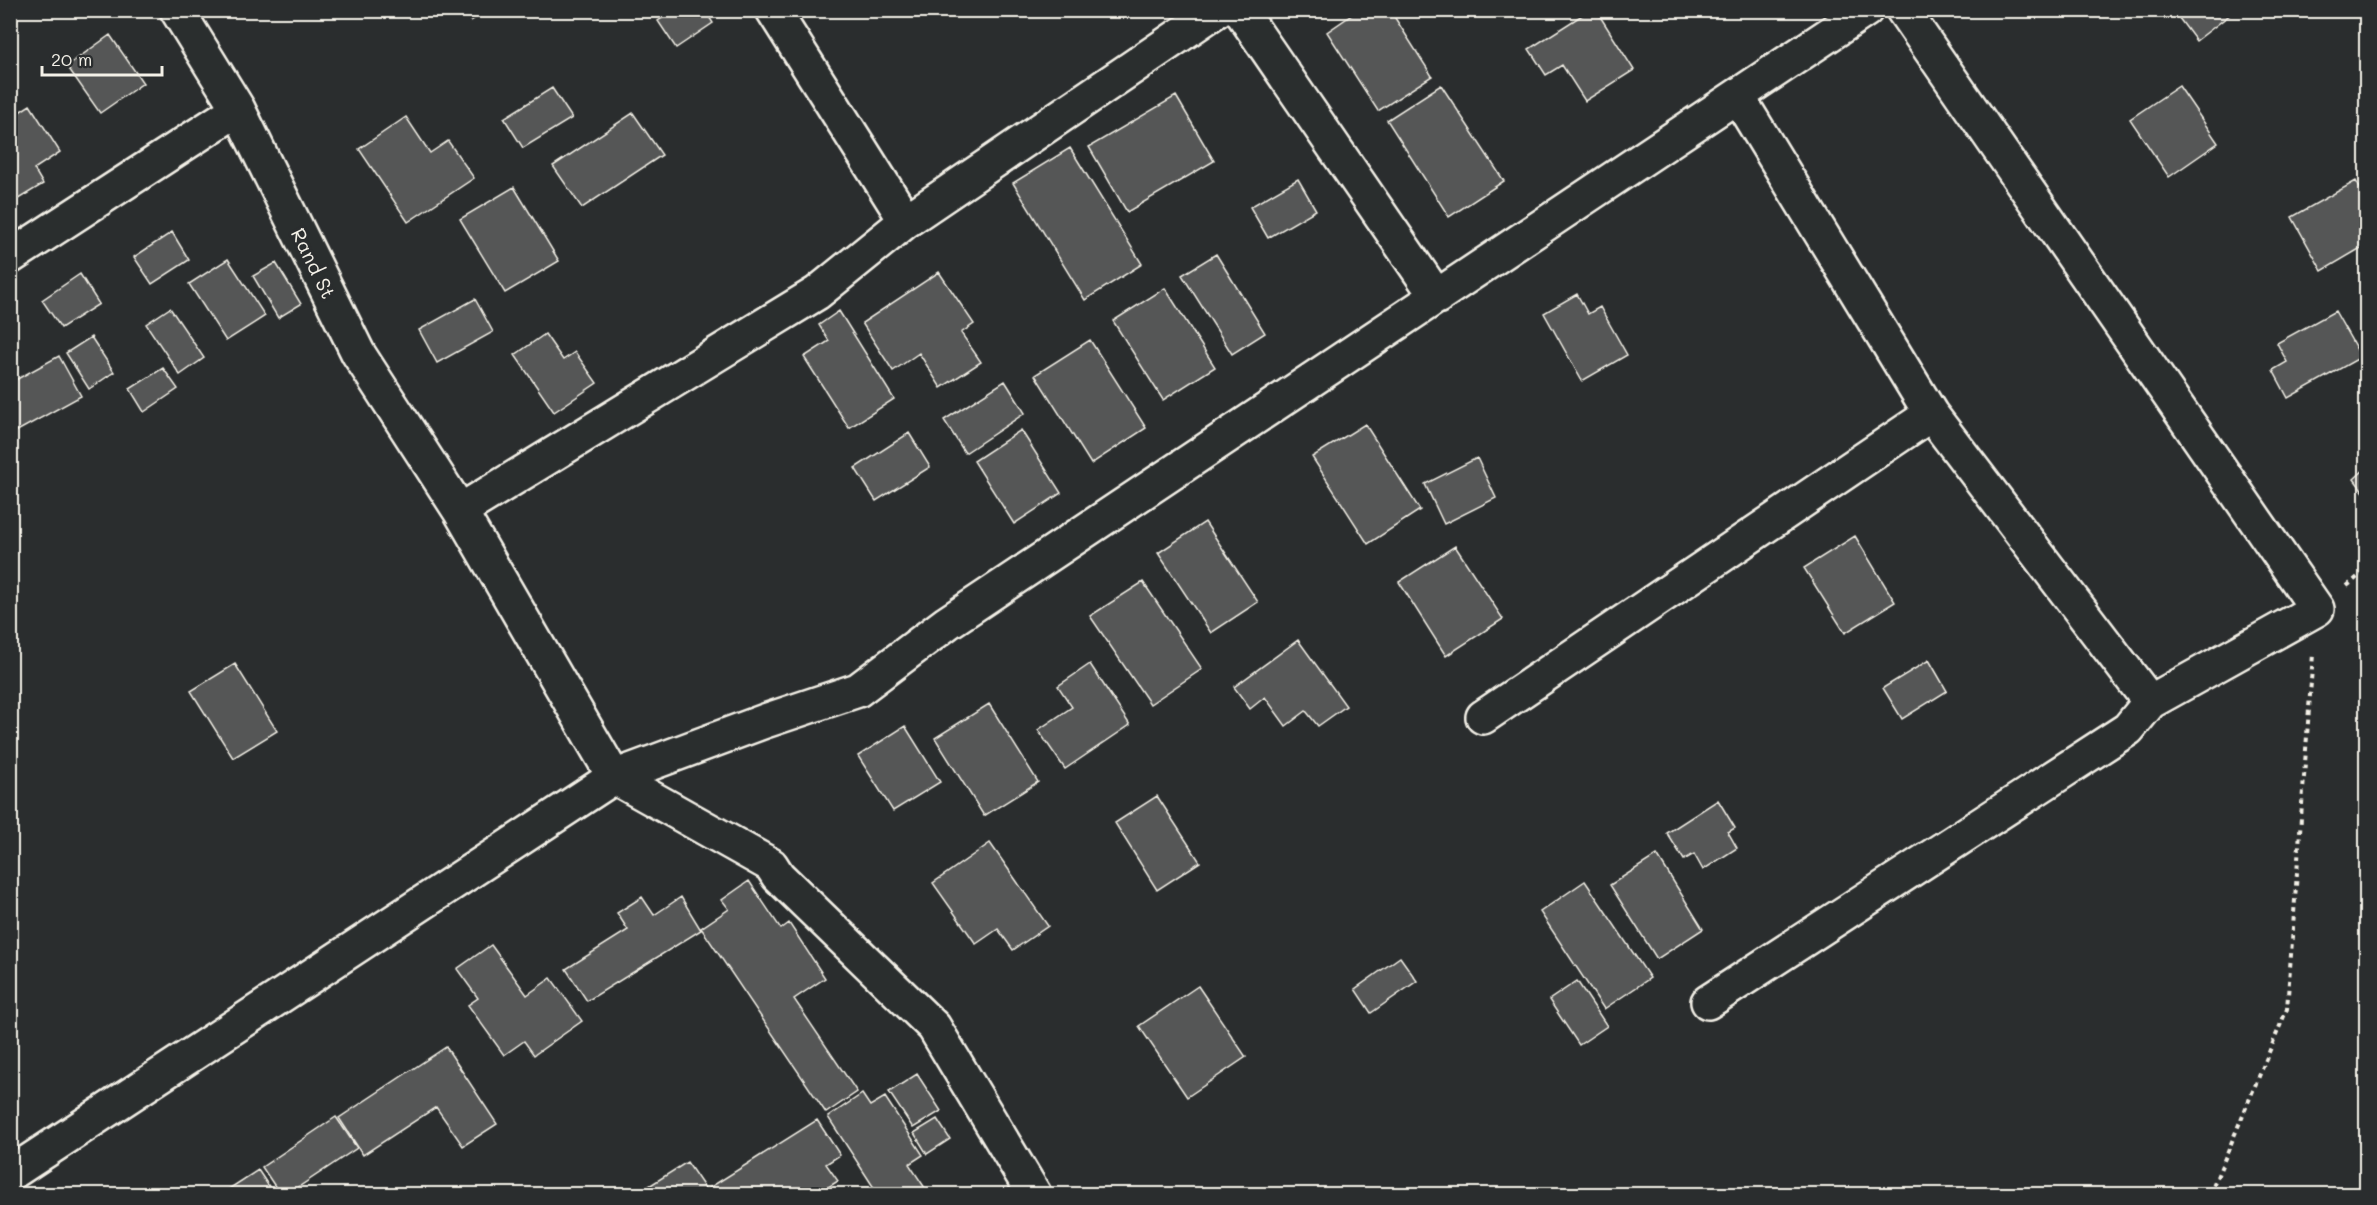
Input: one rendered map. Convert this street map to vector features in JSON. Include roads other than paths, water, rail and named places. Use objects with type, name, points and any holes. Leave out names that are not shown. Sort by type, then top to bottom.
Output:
[{"type":"street","name":"Rand St","points":[[177,10],[238,109],[358,353],[460,511],[614,777]]},
{"type":"street","points":[[773,10],[906,221]]},
{"type":"street","points":[[460,511],[817,293],[906,221],[1217,10]]},
{"type":"street","points":[[1240,10],[1437,297]]},
{"type":"street","points":[[10,1174],[614,777],[765,721],[858,690],[947,623],[1866,10]]},
{"type":"street","points":[[1708,1002],[2128,729],[2150,702],[2317,609],[1904,10]]},
{"type":"street","points":[[1738,97],[1931,414],[2150,702]]},
{"type":"street","points":[[10,257],[238,109]]},
{"type":"street","points":[[1483,717],[1931,414]]},
{"type":"street","points":[[614,777],[771,865],[778,876],[934,1027],[1034,1194]]}]
